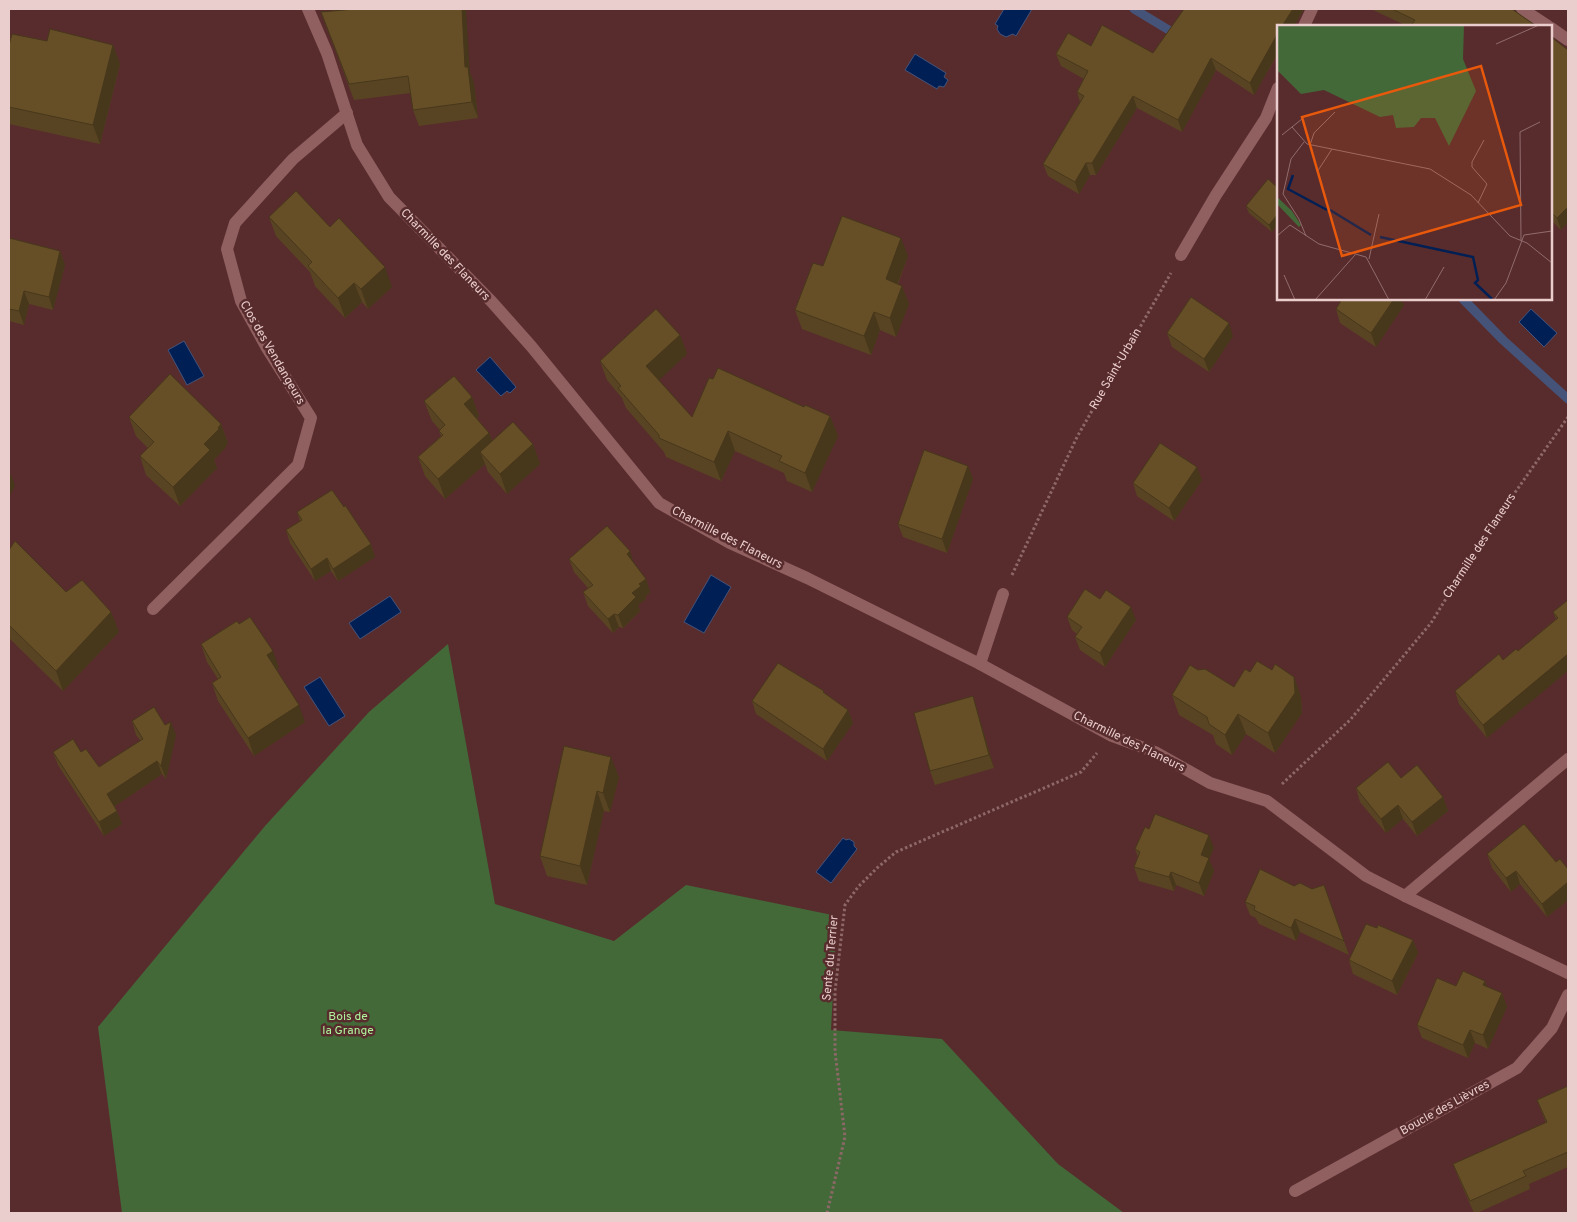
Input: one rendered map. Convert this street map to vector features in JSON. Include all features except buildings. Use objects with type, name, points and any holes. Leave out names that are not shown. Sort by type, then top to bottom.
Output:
[{"type":"street","name":"Charmille des Flaneurs","points":[[308,9],[327,52],[357,145],[388,197],[491,301],[531,346],[659,503],[730,543],[807,578],[980,664],[1112,736],[1155,752],[1210,783],[1267,801],[1366,876],[1405,896]]},
{"type":"street","points":[[1304,25],[1312,9]]},
{"type":"street","points":[[1522,9],[1546,25]]},
{"type":"street","points":[[1552,29],[1568,40]]},
{"type":"street","points":[[1181,255],[1266,118],[1277,90]]},
{"type":"street","name":"Clos des Vendangeurs","points":[[153,609],[298,465],[311,418],[267,348],[241,301],[227,249],[234,223],[293,159],[347,113]]},
{"type":"street","points":[[980,664],[1003,594]]},
{"type":"street","points":[[1568,759],[1405,896],[1568,973]]},
{"type":"street","name":"Boucle des Lièvres","points":[[1295,1191],[1518,1068],[1552,1028],[1568,995]]},
{"type":"path","name":"Rue Saint-Urbain","points":[[1003,594],[1077,437],[1181,255]]},
{"type":"path","name":"Charmille des Flaneurs","points":[[1285,780],[1350,720],[1431,624],[1488,531],[1568,417]]},
{"type":"path","name":"Sente du Terrier","points":[[827,1213],[845,1137],[835,1052],[835,991],[845,905],[858,887],[876,868],[896,852],[1081,772],[1112,736]]},
{"type":"green space","name":"Bois de la Grange","points":[[448,644],[495,904],[614,941],[686,885],[837,916],[831,1030],[942,1039],[1058,1164],[1124,1213],[122,1213],[98,1027],[265,826],[369,712]]},
{"type":"water","points":[[1004,9],[1032,9],[1016,36],[1013,34],[1006,37],[1000,34],[997,29],[998,26],[995,24]]},
{"type":"water","points":[[915,54],[946,73],[944,77],[948,80],[944,87],[939,86],[937,89],[905,70]]},
{"type":"water","points":[[1531,309],[1557,333],[1544,347],[1519,322]]},
{"type":"water","points":[[184,341],[204,376],[187,385],[168,350]]},
{"type":"water","points":[[490,357],[516,387],[510,393],[507,391],[501,396],[476,370]]},
{"type":"water","points":[[711,575],[731,587],[704,633],[684,622]]},
{"type":"water","points":[[390,596],[401,612],[360,639],[349,623]]},
{"type":"water","points":[[320,677],[345,716],[329,726],[304,687]]},
{"type":"water","points":[[843,838],[854,842],[854,846],[857,849],[831,883],[816,872]]},
{"type":"waterway","points":[[1134,9],[1177,35]]},
{"type":"waterway","points":[[1464,300],[1503,340],[1568,399]]}]
